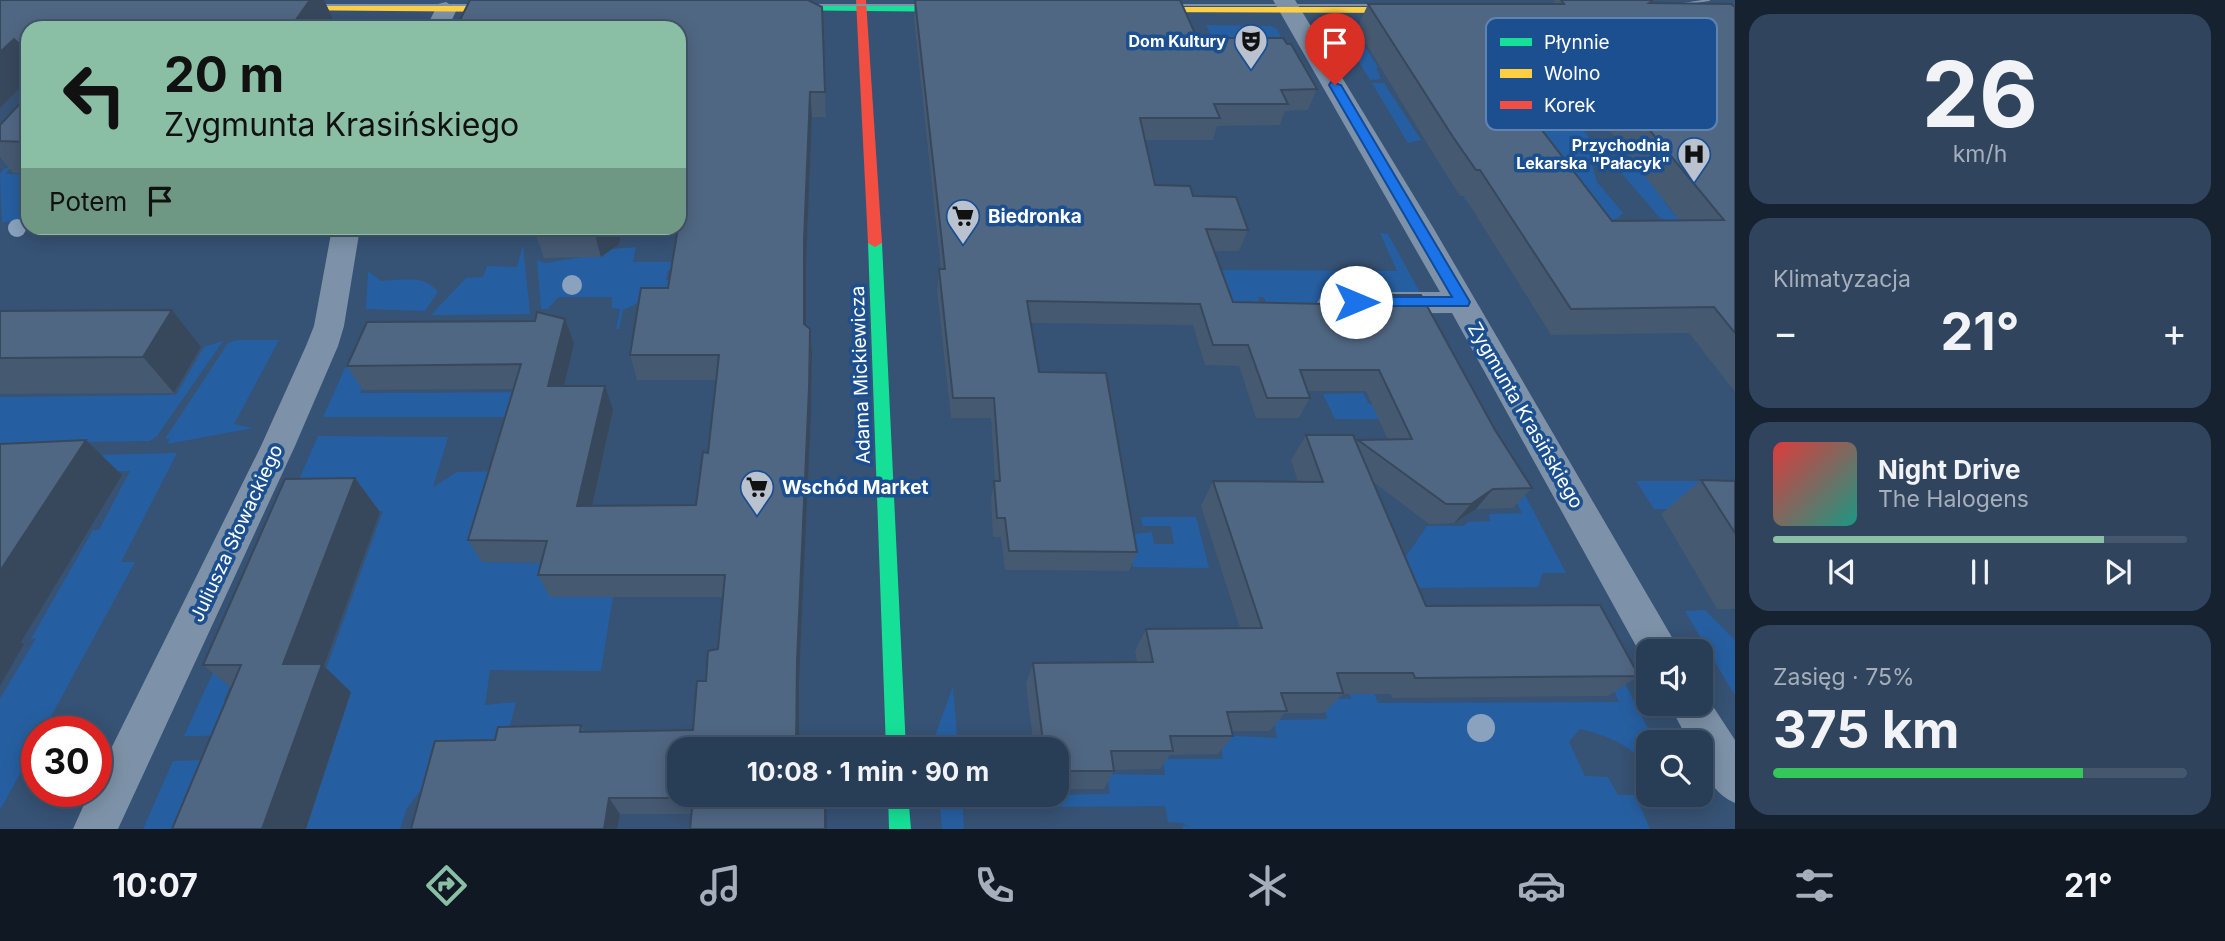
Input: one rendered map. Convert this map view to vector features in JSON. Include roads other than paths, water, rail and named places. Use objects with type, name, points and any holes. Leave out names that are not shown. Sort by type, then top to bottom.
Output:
[{"type":"street","points":[[755,8],[861,5],[985,9]]},
{"type":"street","name":"Adama Mickiewicza","points":[[861,5],[874,221],[896,737]]},
{"type":"street","points":[[1117,9],[1287,5],[1434,10]]},
{"type":"street","name":"Zygmunta Krasińskiego","points":[[1287,5],[1462,302],[1653,639]]},
{"type":"street","points":[[266,8],[435,11],[538,9]]},
{"type":"street","name":"Juliusza Słowackiego","points":[[95,829],[278,446],[322,346],[329,327],[345,235]]},
{"type":"street","points":[[1332,303],[1462,302]]},
{"type":"street","points":[[1697,716],[1735,781]]},
{"type":"street","points":[[899,807],[900,829]]},
{"type":"tram line","points":[[1676,5],[1709,0]]},
{"type":"tram line","points":[[308,5],[486,5]]},
{"type":"tram line","points":[[798,5],[934,5]]},
{"type":"tram line","points":[[1162,5],[1386,5]]},
{"type":"place","name":"Dom Kultury","points":[[1251,71]]},
{"type":"place","name":"Przychodnia Lekarska \"Pałacyk\"","points":[[1694,184]]},
{"type":"place","name":"Biedronka","points":[[963,246]]},
{"type":"place","name":"Wschód Market","points":[[757,517]]}]
